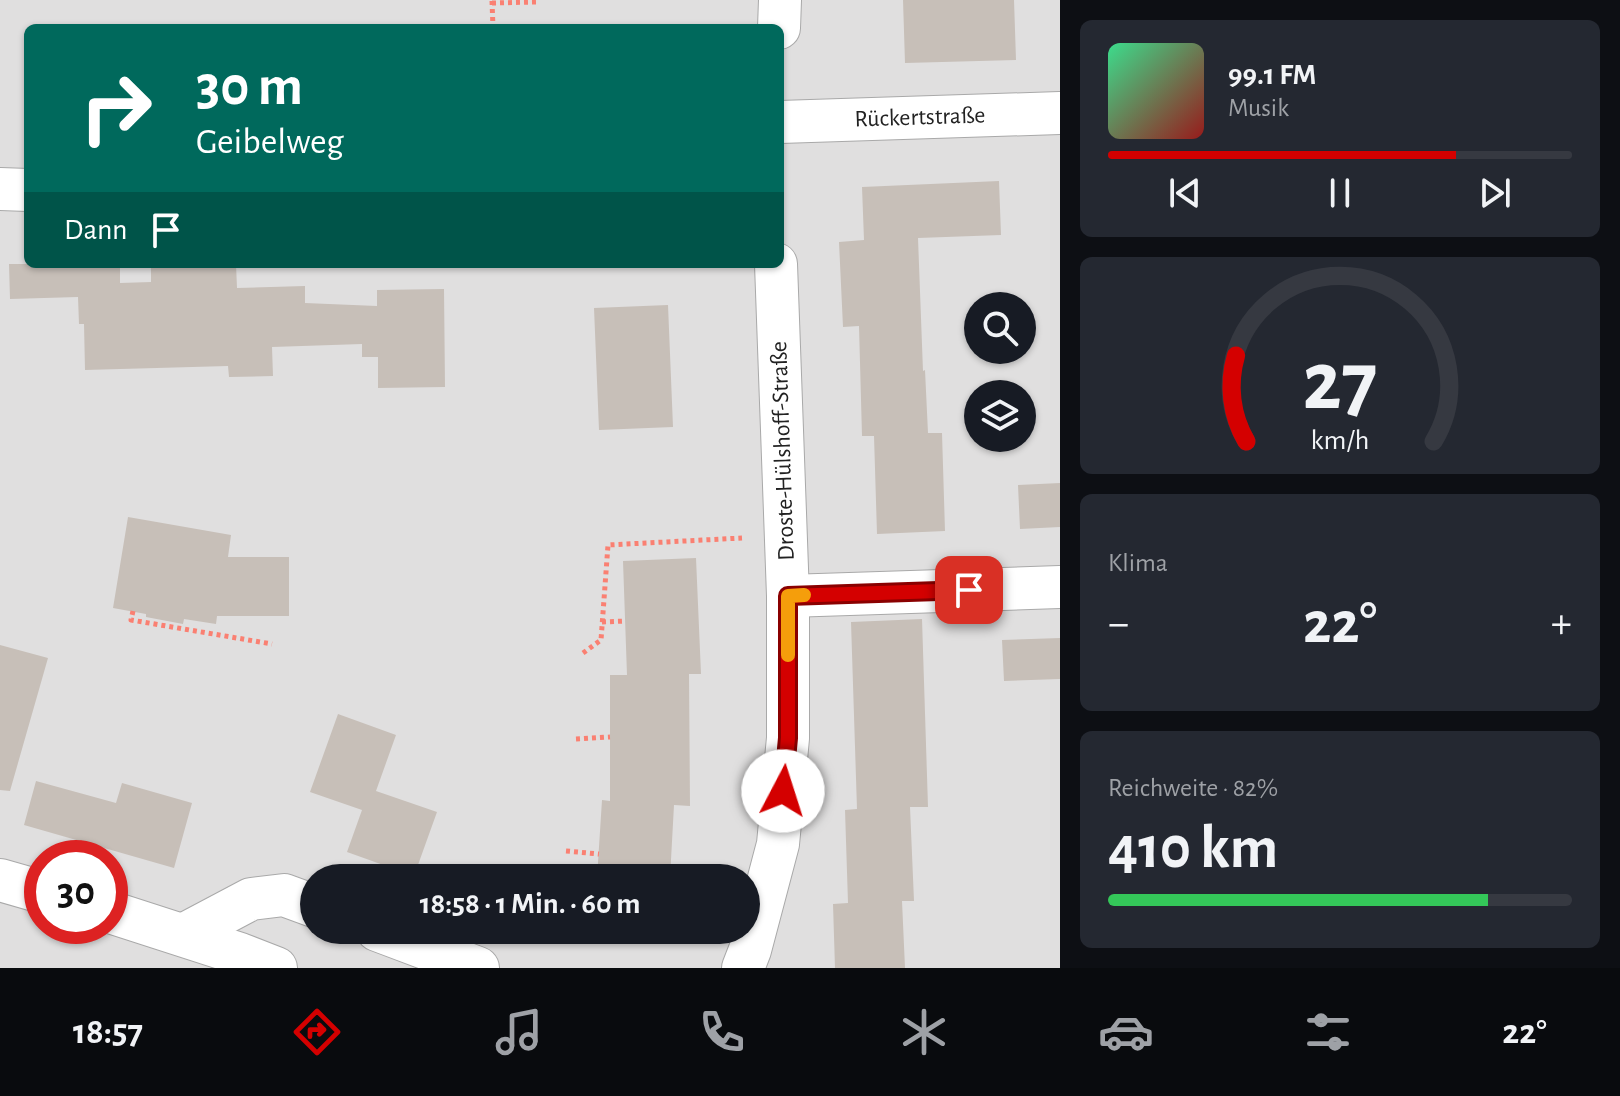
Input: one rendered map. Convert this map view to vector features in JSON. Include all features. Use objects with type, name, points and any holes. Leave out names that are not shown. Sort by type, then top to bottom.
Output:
[{"type":"street","points":[[779,24],[780,0]]},
{"type":"street","name":"Rückertstraße","points":[[784,122],[1060,113]]},
{"type":"street","points":[[0,189],[24,190]]},
{"type":"street","name":"Droste-Hülshoff-Straße","points":[[743,968],[778,844],[788,738],[788,596],[776,268]]},
{"type":"street","points":[[788,596],[1060,587]]},
{"type":"street","points":[[0,880],[24,887]]},
{"type":"street","points":[[183,935],[251,899],[284,895],[300,901]]},
{"type":"street","points":[[128,918],[276,968]]},
{"type":"street","points":[[414,944],[477,968]]},
{"type":"path","points":[[493,24],[492,2],[536,2]]},
{"type":"path","points":[[583,653],[601,640],[608,545],[786,535]]},
{"type":"path","points":[[133,611],[131,620],[272,644]]},
{"type":"path","points":[[602,622],[625,621]]},
{"type":"path","points":[[198,631],[199,622]]},
{"type":"path","points":[[576,739],[610,737]]},
{"type":"path","points":[[566,851],[599,854]]},
{"type":"shaded area","points":[[0,0],[1060,0],[1060,968],[0,968]]},
{"type":"building","points":[[903,0],[1014,0],[1016,60],[905,63]]},
{"type":"building","points":[[999,181],[1001,235],[918,238],[928,433],[942,433],[945,531],[877,534],[874,436],[862,436],[859,326],[843,327],[839,242],[864,240],[862,187]]},
{"type":"building","points":[[9,264],[24,264],[24,268],[120,268],[120,283],[151,282],[151,268],[236,268],[237,288],[305,286],[305,303],[377,306],[377,290],[444,289],[445,387],[378,388],[378,357],[362,357],[362,344],[272,347],[273,376],[229,377],[228,366],[85,370],[84,324],[79,324],[78,297],[10,299]]},
{"type":"building","points":[[668,305],[673,427],[599,430],[594,308]]},
{"type":"building","points":[[1060,483],[1060,527],[1020,529],[1018,485]]},
{"type":"building","points":[[128,517],[231,535],[228,557],[289,557],[289,616],[217,616],[216,624],[184,619],[183,624],[113,608]]},
{"type":"building","points":[[696,558],[701,674],[689,674],[690,806],[674,805],[671,864],[598,864],[602,800],[610,801],[610,675],[627,675],[623,561]]},
{"type":"building","points":[[922,619],[928,807],[910,807],[914,901],[902,901],[905,968],[835,968],[833,904],[848,903],[845,810],[857,809],[851,622]]},
{"type":"building","points":[[1060,638],[1060,679],[1004,681],[1002,640]]},
{"type":"building","points":[[0,645],[48,658],[10,791],[0,790]]},
{"type":"building","points":[[338,714],[396,735],[376,791],[437,812],[418,864],[380,864],[347,852],[362,810],[310,792]]},
{"type":"building","points":[[36,781],[116,803],[122,783],[192,803],[174,868],[128,855],[128,840],[76,840],[24,825]]},
{"type":"slow traffic","points":[[788,655],[788,596],[804,595]]},
{"type":"route","points":[[783,791],[788,738],[788,596],[969,590]]}]
